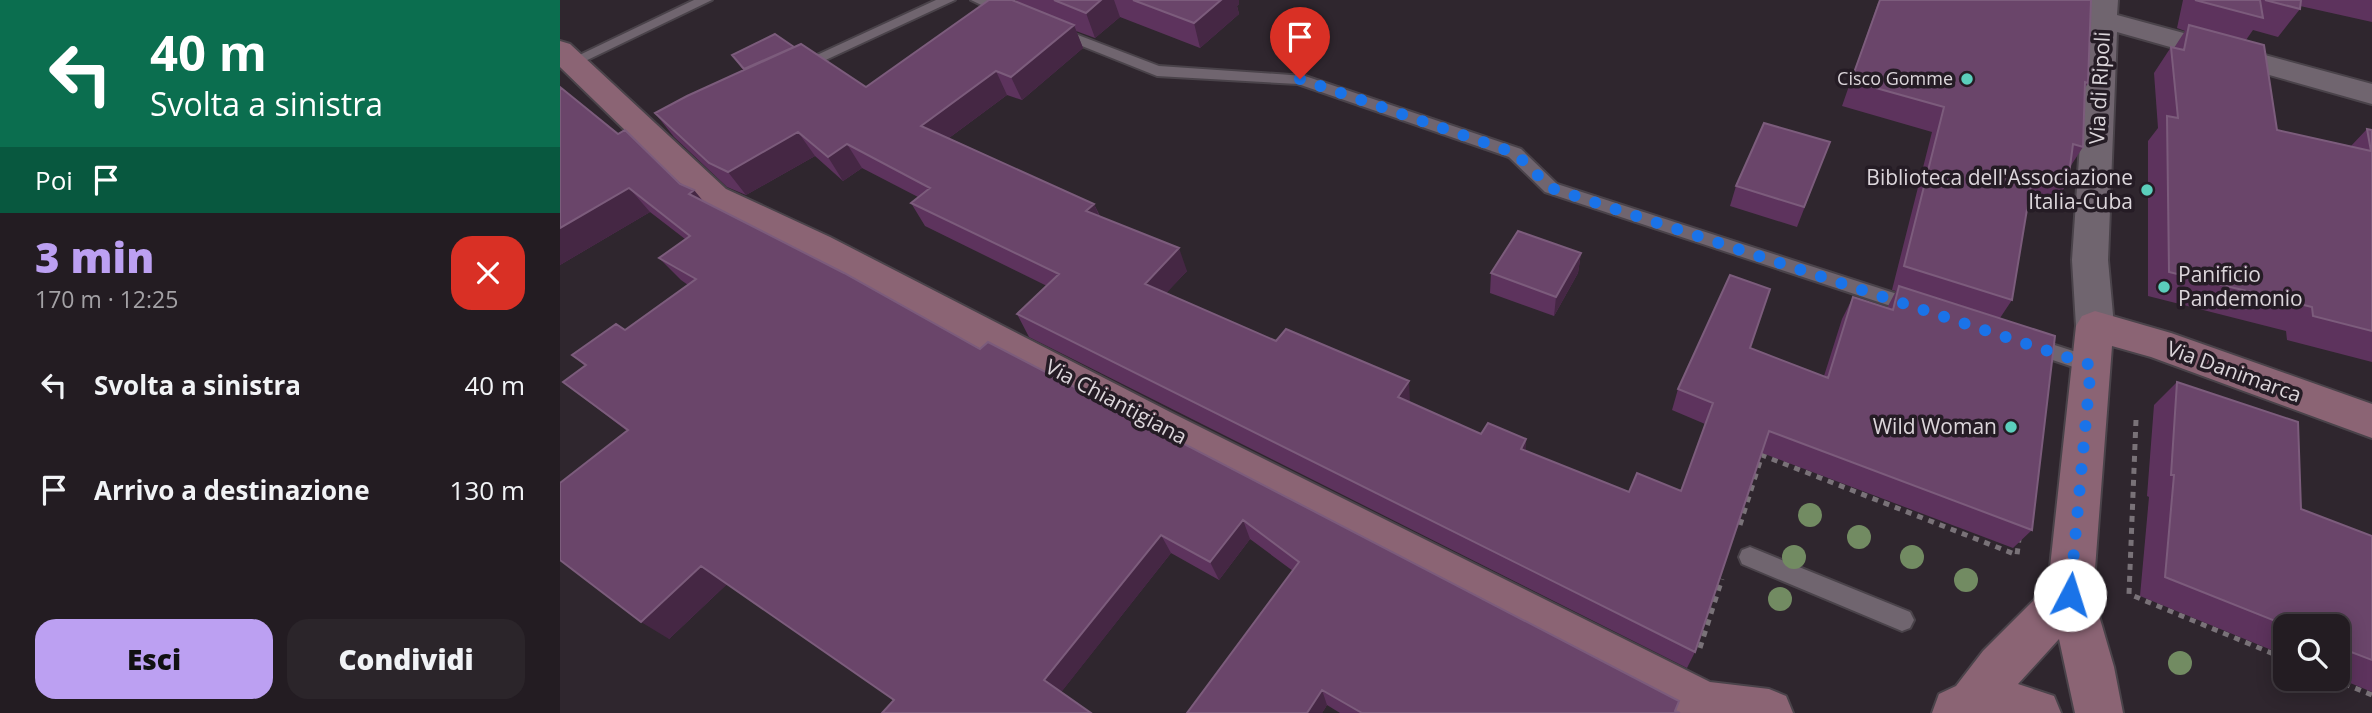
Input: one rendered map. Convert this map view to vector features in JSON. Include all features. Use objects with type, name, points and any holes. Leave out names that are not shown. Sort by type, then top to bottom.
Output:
[{"type":"street","points":[[2104,10],[2372,94]]},
{"type":"street","name":"Via di Ripoli","points":[[2099,713],[2090,667],[2070,595],[2093,345],[2090,260],[2104,10]]},
{"type":"street","name":"Via Chiantigiana","points":[[566,56],[658,132],[714,197],[818,246],[1710,709],[1769,713]]},
{"type":"street","name":"Via Danimarca","points":[[2093,345],[2158,344],[2372,421]]},
{"type":"street","points":[[1961,710],[2070,595]]},
{"type":"street","points":[[1961,710],[1993,704],[2037,713]]},
{"type":"lane","points":[[566,56],[705,0]]},
{"type":"lane","points":[[784,74],[948,0]]},
{"type":"lane","points":[[978,0],[1157,71],[1300,79],[1515,153],[1551,188],[1938,314]]},
{"type":"lane","points":[[2018,341],[2093,345]]},
{"type":"lane","points":[[1751,557],[1902,620]]},
{"type":"path","points":[[2137,407],[2129,594],[2273,654]]},
{"type":"path","points":[[1737,533],[1762,455],[2017,555]]},
{"type":"path","points":[[1699,650],[1724,572]]},
{"type":"path","points":[[2350,686],[2372,695]]},
{"type":"building","points":[[989,0],[1012,0],[1074,25],[1011,77],[996,71],[921,126],[1094,204],[1086,211],[1179,248],[1145,284],[1276,341],[1286,329],[1409,381],[1398,397],[1481,434],[1488,423],[1526,439],[1521,449],[1629,492],[1637,473],[1681,491],[1713,403],[1678,389],[1730,275],[1770,289],[1750,348],[1828,378],[1853,297],[1893,310],[1899,286],[2055,336],[2032,530],[1769,431],[1695,652],[1017,314],[1059,274],[911,203],[930,188],[847,144],[828,157],[798,132],[728,172],[709,163],[655,113],[801,44],[866,87]]},
{"type":"building","points":[[1054,0],[1101,0],[1086,13]]},
{"type":"building","points":[[1133,0],[1221,0],[1194,23]]},
{"type":"building","points":[[1880,0],[2091,0],[2083,147],[2073,144],[2068,182],[2033,173],[2012,300],[1904,266],[1944,107],[1851,81]]},
{"type":"building","points":[[2195,0],[2260,0],[2263,18]]},
{"type":"building","points":[[2265,0],[2301,0],[2300,9]]},
{"type":"building","points":[[2189,25],[2264,45],[2277,130],[2371,151],[2367,129],[2372,130],[2372,331],[2313,316],[2312,307],[2169,272],[2167,116],[2178,118],[2171,47],[2184,50]]},
{"type":"building","points":[[775,34],[794,47],[744,69],[732,55]]},
{"type":"building","points":[[560,87],[618,134],[625,130],[680,184],[694,190],[689,194],[844,273],[980,349],[988,342],[1679,701],[1675,711],[1680,713],[1362,713],[1322,690],[1307,713],[1187,713],[1299,562],[1243,520],[1210,562],[1161,535],[1044,680],[1091,713],[882,713],[894,700],[701,566],[641,622],[560,560],[560,483],[628,430],[563,382],[586,365],[572,355],[616,324],[625,330],[696,279],[659,258],[690,236],[629,188],[560,228]]},
{"type":"building","points":[[1764,123],[1830,142],[1804,207],[1736,186]]},
{"type":"building","points":[[1518,231],[1581,253],[1556,297],[1491,273]]},
{"type":"building","points":[[2177,382],[2298,422],[2301,509],[2372,536],[2372,660],[2350,652],[2350,614],[2273,614],[2273,620],[2165,577],[2174,475],[2171,475]]},
{"type":"place","name":"Cisco Gomme","points":[[1967,79]]},
{"type":"place","name":"Biblioteca dell'Associazione Italia-Cuba","points":[[2147,190]]},
{"type":"place","name":"Panificio Pandemonio","points":[[2164,287]]},
{"type":"place","name":"Wild Woman","points":[[2011,427]]},
{"type":"route","points":[[1300,79],[1515,153],[1551,188],[2091,365],[2070,595]]}]
